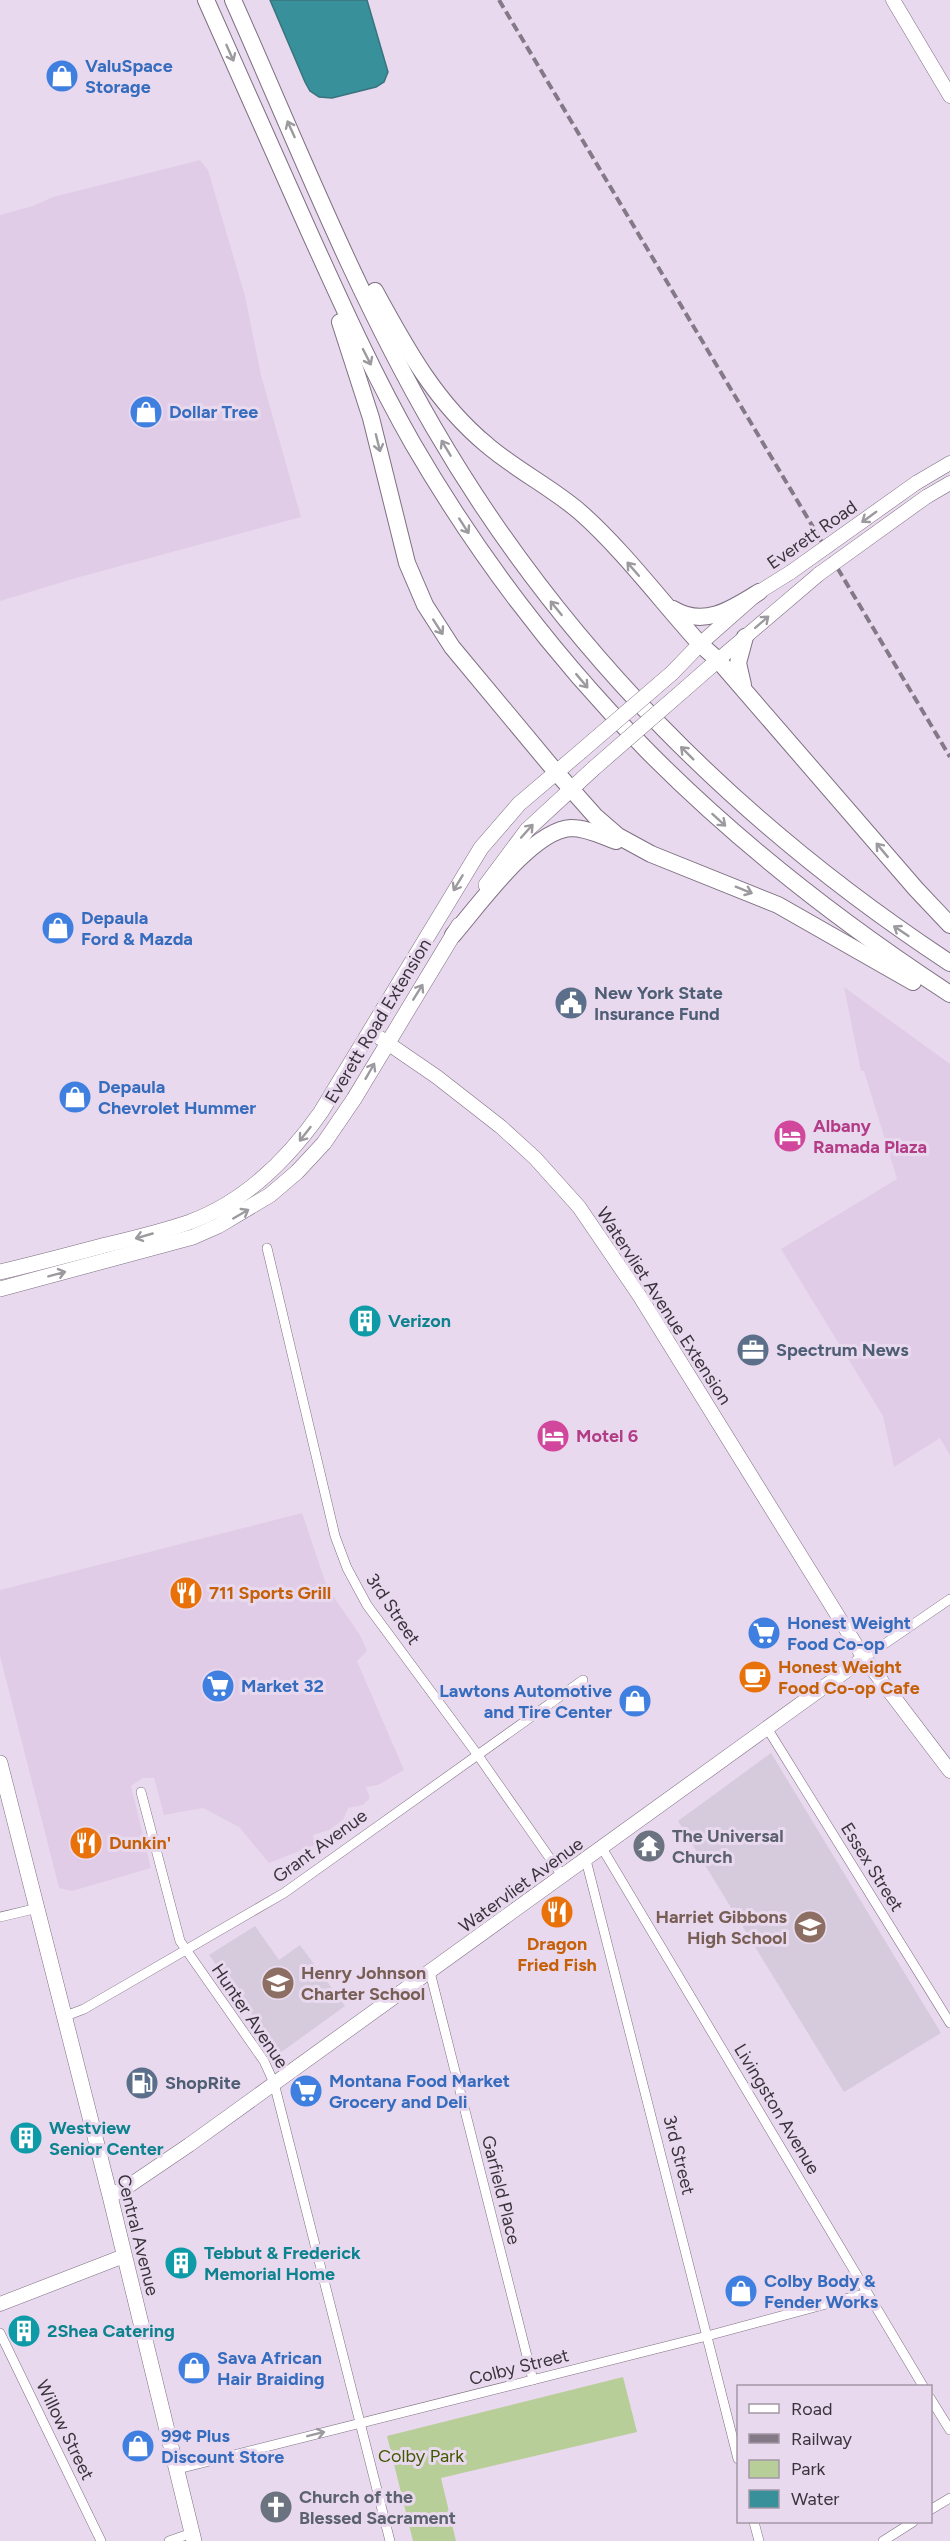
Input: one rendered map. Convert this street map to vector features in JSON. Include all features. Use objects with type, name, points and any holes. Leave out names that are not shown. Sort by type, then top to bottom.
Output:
[{"type":"highway","points":[[206,0],[316,247],[381,385],[440,489],[500,578],[570,668],[667,773],[740,839],[843,921],[950,994]]},
{"type":"highway","points":[[233,0],[379,324],[434,428],[491,519],[559,611],[630,695],[722,787],[825,875],[950,963]]},
{"type":"highway","points":[[302,155],[406,349],[433,389],[468,429],[489,447],[564,498],[581,513],[700,644],[718,660],[916,889],[950,925]]},
{"type":"highway","points":[[316,247],[366,402],[401,541],[415,584],[437,626],[452,647],[595,816],[618,836],[669,861]]},
{"type":"highway","points":[[656,596],[682,615],[706,618],[729,611],[759,592]]},
{"type":"highway","points":[[745,637],[738,663],[738,673],[745,692]]},
{"type":"highway","points":[[453,935],[529,849],[545,837],[562,830],[585,830],[732,885],[778,905],[950,1003]]},
{"type":"main road","name":"Everett Road Extension","points":[[0,1272],[191,1221],[247,1190],[274,1167],[305,1134],[481,848],[519,804],[672,673],[700,644]]},
{"type":"main road","name":"Everett Road Extension","points":[[0,1289],[193,1237],[218,1227],[255,1206],[286,1182],[324,1143],[347,1110],[453,935],[515,845],[570,788],[718,660]]},
{"type":"main road","points":[[0,1263],[38,1255],[57,1258]]},
{"type":"main road","name":"Central Avenue","points":[[0,1763],[110,2196],[193,2537]]},
{"type":"street","points":[[893,0],[950,96]]},
{"type":"street","name":"Everett Road","points":[[700,644],[759,592],[791,572],[916,483],[950,463]]},
{"type":"street","name":"Everett Road","points":[[718,660],[819,574],[926,497],[950,483]]},
{"type":"street","name":"Watervliet Avenue Extension","points":[[370,1031],[468,1100],[501,1127],[535,1158],[579,1207],[639,1295],[864,1658],[950,1771]]},
{"type":"street","name":"3rd Street","points":[[267,1248],[335,1536],[347,1568],[367,1605],[477,1754],[563,1877]]},
{"type":"street","name":"Watervliet Avenue","points":[[110,2196],[150,2172],[563,1877],[864,1658],[950,1599]]},
{"type":"street","name":"Grant Avenue","points":[[63,2017],[84,2009],[287,1891],[583,1680]]},
{"type":"street","name":"Essex Street","points":[[767,1728],[950,2023]]},
{"type":"street","name":"Hunter Avenue","points":[[141,1792],[179,1937],[264,2061],[274,2083],[390,2541]]},
{"type":"street","name":"Livingston Avenue","points":[[602,1848],[922,2385]]},
{"type":"street","name":"3rd Street","points":[[586,1860],[737,2455]]},
{"type":"street","points":[[0,1917],[38,1908]]},
{"type":"street","name":"Garfield Place","points":[[430,1972],[533,2380]]},
{"type":"street","points":[[0,2304],[124,2256]]},
{"type":"street","name":"Colby Street","points":[[178,2469],[707,2336],[867,2293]]},
{"type":"street","name":"Willow Street","points":[[0,2334],[101,2541]]},
{"type":"street","points":[[932,2401],[950,2430]]},
{"type":"street","points":[[932,2509],[950,2498]]},
{"type":"street","points":[[754,2523],[759,2541]]},
{"type":"street","points":[[882,2541],[911,2523]]},
{"type":"street","points":[[169,2541],[193,2537]]},
{"type":"shaded area","points":[[200,160],[208,170],[245,296],[261,375],[301,517],[0,601],[0,215],[33,206],[53,197]]},
{"type":"shaded area","points":[[844,987],[950,1064],[950,1455],[940,1438],[894,1467],[883,1416],[781,1249],[897,1179],[864,1071],[861,1071]]},
{"type":"shaded area","points":[[302,1513],[327,1587],[360,1635],[367,1651],[357,1661],[404,1770],[378,1785],[366,1787],[370,1798],[363,1805],[348,1808],[343,1820],[329,1830],[313,1835],[315,1845],[269,1863],[239,1827],[203,1808],[164,1815],[154,1778],[143,1778],[131,1786],[151,1868],[72,1891],[59,1888],[0,1656],[0,1590]]},
{"type":"shaded area","name":"Harriet Gibbons High School","points":[[771,1753],[941,2033],[844,2092],[678,1821]]},
{"type":"shaded area","name":"Henry Johnson Charter School","points":[[255,1926],[279,1960],[300,1945],[345,2006],[280,2053],[209,1955]]},
{"type":"green space","name":"Colby Park","points":[[623,2377],[637,2432],[441,2478],[456,2541],[413,2541],[387,2436]]},
{"type":"water","points":[[270,0],[367,0],[388,72],[384,82],[376,87],[332,98],[319,97],[310,91]]},
{"type":"railway","points":[[499,0],[950,757]]},
{"type":"place","name":"ValuSpace Storage","points":[[62,76]]},
{"type":"place","name":"Dollar Tree","points":[[146,412]]},
{"type":"place","name":"Depaula Ford & Mazda","points":[[58,928]]},
{"type":"place","name":"New York State Insurance Fund","points":[[571,1003]]},
{"type":"place","name":"Depaula Chevrolet Hummer","points":[[75,1097]]},
{"type":"place","name":"Albany Ramada Plaza","points":[[790,1136]]},
{"type":"place","name":"Verizon","points":[[365,1321]]},
{"type":"place","name":"Spectrum News","points":[[753,1350]]},
{"type":"place","name":"Motel 6","points":[[553,1436]]},
{"type":"place","name":"711 Sports Grill","points":[[186,1593]]},
{"type":"place","name":"Honest Weight Food Co-op","points":[[764,1633]]},
{"type":"place","name":"Honest Weight Food Co-op Cafe","points":[[755,1677]]},
{"type":"place","name":"Market 32","points":[[218,1686]]},
{"type":"place","name":"Lawtons Automotive and Tire Center","points":[[635,1701]]},
{"type":"place","name":"Dunkin'","points":[[86,1843]]},
{"type":"place","name":"The Universal Church","points":[[649,1846]]},
{"type":"place","name":"Dragon Fried Fish","points":[[557,1912]]},
{"type":"place","name":"Harriet Gibbons High School","points":[[810,1927]]},
{"type":"place","name":"Henry Johnson Charter School","points":[[278,1983]]},
{"type":"place","name":"ShopRite","points":[[142,2083]]},
{"type":"place","name":"Montana Food Market Grocery and Deli","points":[[306,2091]]},
{"type":"place","name":"Westview Senior Center","points":[[26,2138]]},
{"type":"place","name":"Tebbut & Frederick Memorial Home","points":[[181,2263]]},
{"type":"place","name":"Colby Body & Fender Works","points":[[741,2291]]},
{"type":"place","name":"2Shea Catering","points":[[24,2331]]},
{"type":"place","name":"Sava African Hair Braiding","points":[[194,2368]]},
{"type":"place","name":"99¢ Plus Discount Store","points":[[138,2446]]},
{"type":"place","name":"Church of the Blessed Sacrament","points":[[276,2507]]}]
